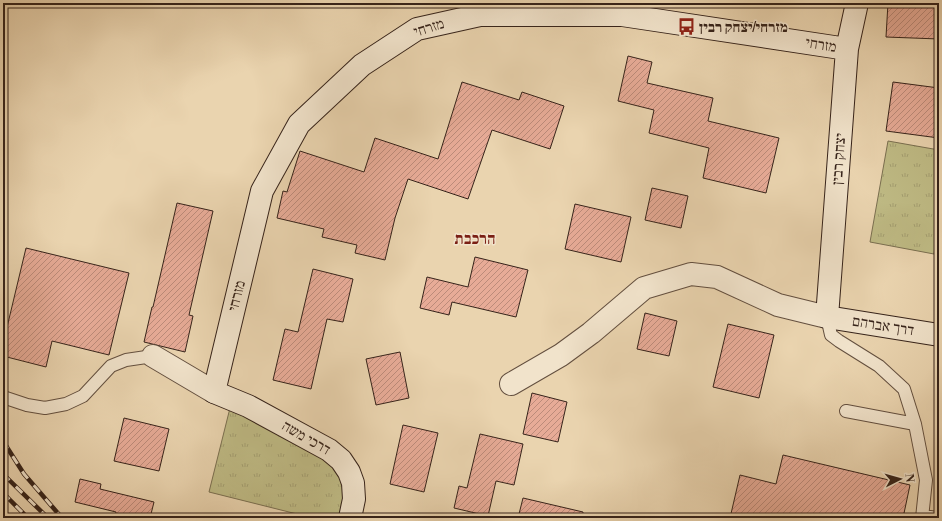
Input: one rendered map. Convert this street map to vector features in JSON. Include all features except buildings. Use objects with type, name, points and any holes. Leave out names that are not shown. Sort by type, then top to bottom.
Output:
[{"type":"street","name":"יצחק רבין","points":[[827,317],[847,49],[857,3]]},
{"type":"street","name":"מזרחי","points":[[214,392],[262,191],[299,124],[362,65],[417,29],[480,15],[622,15],[847,49]]},
{"type":"street","name":"דרך אברהם","points":[[510,384],[567,350],[591,333],[644,288],[691,274],[717,278],[778,305],[827,317],[939,336]]},
{"type":"street","name":"דרכי משה","points":[[153,356],[214,392],[248,406],[275,420],[329,450],[342,460],[353,483],[354,499],[350,518]]},
{"type":"lane","points":[[827,317],[831,334],[839,342],[879,366],[904,389],[915,424],[926,480],[922,517],[937,518]]},
{"type":"lane","points":[[3,396],[27,405],[45,408],[66,404],[82,396],[111,366],[126,360],[153,356]]},
{"type":"lane","points":[[846,411],[915,424]]},
{"type":"green space","points":[[888,141],[939,150],[939,223],[934,254],[870,242]]},
{"type":"green space","points":[[232,400],[341,460],[350,518],[313,518],[209,492]]},
{"type":"railway","points":[[3,441],[24,474],[62,518]]},
{"type":"railway","points":[[3,474],[48,518]]},
{"type":"railway","points":[[3,493],[28,518]]},
{"type":"railway","points":[[3,511],[10,518]]},
{"type":"place","name":"מזרחי/יצחק רבין","points":[[686,27]]},
{"type":"district","name":"הרכבת","points":[[475,239]]}]
